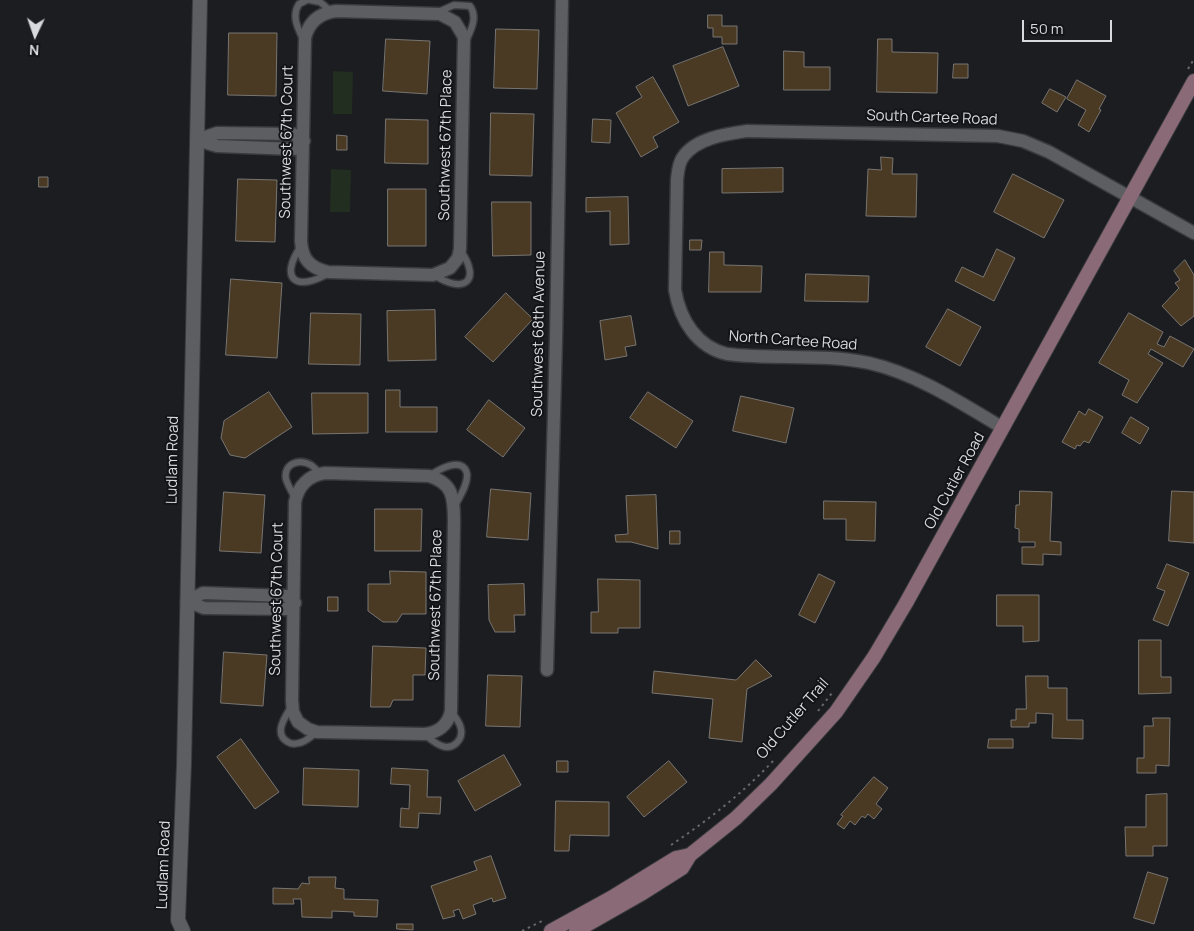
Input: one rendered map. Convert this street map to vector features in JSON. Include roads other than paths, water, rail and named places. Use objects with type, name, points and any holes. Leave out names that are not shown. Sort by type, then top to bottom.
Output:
[{"type":"main road","name":"Old Cutler Road","points":[[690,855],[736,818],[772,784],[836,712],[882,643],[1194,81]]},
{"type":"main road","points":[[547,926],[628,889],[676,858],[690,855]]},
{"type":"main road","points":[[576,931],[682,868],[690,855]]},
{"type":"street","name":"Ludlam Road","points":[[178,927],[200,0]]},
{"type":"street","name":"Southwest 68th Avenue","points":[[547,670],[562,0]]},
{"type":"street","points":[[332,12],[436,13]]},
{"type":"street","name":"Southwest 67th Court","points":[[330,272],[309,264],[303,254],[301,245],[305,42],[312,21],[332,12]]},
{"type":"street","name":"Southwest 67th Place","points":[[433,275],[450,268],[458,258],[460,249],[464,44],[464,37],[455,22],[446,16],[436,13]]},
{"type":"street","name":"South Cartee Road","points":[[707,140],[758,130],[998,136],[1022,141],[1049,152],[1194,233]]},
{"type":"street","points":[[197,140],[217,146],[294,149],[304,141]]},
{"type":"street","name":"North Cartee Road","points":[[707,140],[696,145],[683,158],[679,165],[677,180],[675,290],[679,307],[687,324],[699,339],[717,352],[727,354],[827,358],[868,363],[886,368],[927,384],[1003,428]]},
{"type":"street","points":[[330,272],[433,275]]},
{"type":"street","points":[[314,476],[429,476]]},
{"type":"street","name":"Southwest 67th Court","points":[[314,476],[299,490],[296,499],[292,706],[294,716],[298,722],[308,729],[318,732]]},
{"type":"street","name":"Southwest 67th Place","points":[[424,734],[434,732],[442,727],[447,721],[450,711],[454,508],[452,494],[446,484],[442,480],[429,476]]},
{"type":"street","points":[[187,601],[204,608],[286,609],[294,603]]},
{"type":"street","points":[[318,732],[424,734]]},
{"type":"lane","points":[[305,42],[298,29],[295,13],[299,4],[308,0],[320,2],[332,12]]},
{"type":"lane","points":[[436,13],[454,5],[470,6],[474,14],[474,20],[464,44]]},
{"type":"lane","points":[[301,245],[291,263],[291,273],[294,280],[309,282],[330,272]]},
{"type":"lane","points":[[433,275],[455,285],[464,284],[468,281],[470,269],[467,259],[460,249]]},
{"type":"lane","points":[[296,499],[286,480],[286,470],[289,466],[293,463],[303,462],[310,465],[314,476]]},
{"type":"lane","points":[[429,476],[449,465],[460,466],[464,469],[466,479],[454,508]]},
{"type":"lane","points":[[292,706],[285,716],[281,728],[281,736],[292,743],[299,743],[318,732]]},
{"type":"lane","points":[[424,734],[444,747],[455,745],[460,738],[461,730],[450,711]]}]
